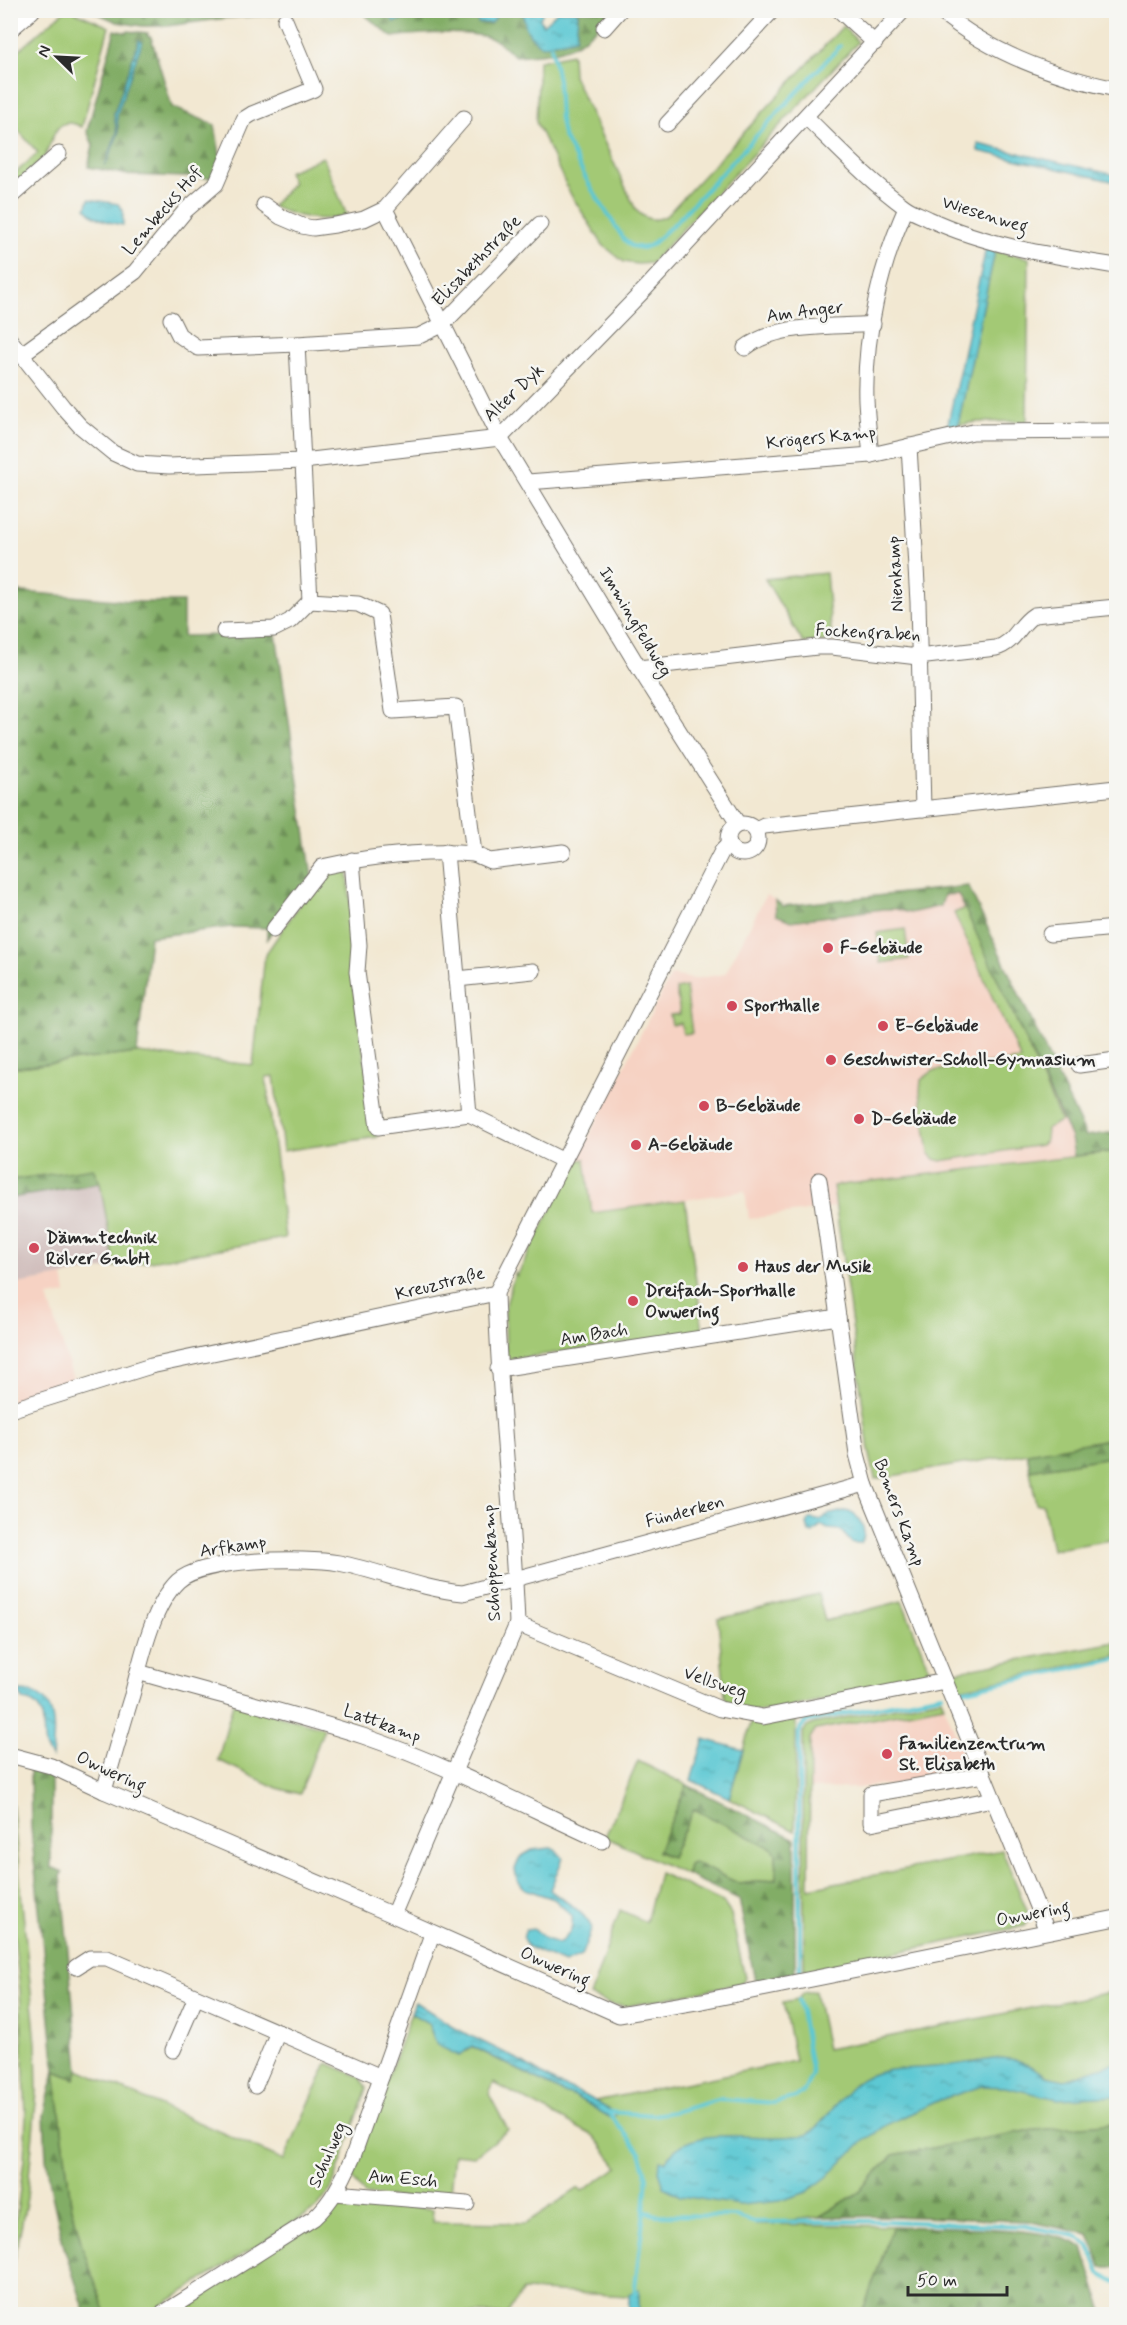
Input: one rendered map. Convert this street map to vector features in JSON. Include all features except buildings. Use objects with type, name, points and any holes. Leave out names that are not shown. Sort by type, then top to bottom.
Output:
[{"type":"main road","points":[[10,28],[31,10]]},
{"type":"street","points":[[604,27],[620,10]]},
{"type":"street","points":[[667,124],[773,10]]},
{"type":"street","points":[[839,10],[875,43]]},
{"type":"street","name":"Alter Dyk","points":[[10,340],[80,426],[113,453],[126,460],[149,466],[303,461],[500,438],[622,312],[904,10]]},
{"type":"street","points":[[939,10],[954,24],[987,45],[1016,58],[1048,71],[1116,89]]},
{"type":"street","name":"Lembecks Hof","points":[[22,354],[135,272],[186,210],[216,184],[244,119],[314,89],[285,20]]},
{"type":"street","name":"Wiesenweg","points":[[806,117],[870,178],[906,208],[945,227],[993,241],[1116,266]]},
{"type":"street","points":[[264,205],[291,222],[314,228],[364,219],[385,209],[464,118]]},
{"type":"street","points":[[10,197],[59,154]]},
{"type":"street","points":[[871,455],[866,399],[867,364],[873,324],[891,242],[906,208]]},
{"type":"street","name":"Elisabethstraße","points":[[385,209],[500,438]]},
{"type":"street","name":"Elisabethstraße","points":[[171,319],[179,335],[198,348],[419,336],[442,325],[540,224]]},
{"type":"street","name":"Am Anger","points":[[745,348],[758,337],[786,330],[873,324]]},
{"type":"street","points":[[224,631],[274,629],[290,621],[310,601],[297,344]]},
{"type":"street","name":"Krögers Kamp","points":[[528,482],[871,455],[973,432],[1116,430]]},
{"type":"street","name":"Immingfeldweg","points":[[500,438],[639,668],[738,824]]},
{"type":"street","name":"Nienkamp","points":[[909,446],[918,602],[922,809]]},
{"type":"street","points":[[310,601],[358,604],[379,614],[393,711],[456,707],[474,854]]},
{"type":"street","name":"Fockengraben","points":[[639,668],[817,647],[918,657],[1005,645],[1025,621],[1034,615],[1116,607]]},
{"type":"street","points":[[756,830],[764,826],[1116,788]]},
{"type":"street","points":[[738,824],[748,824],[756,830],[758,842],[750,853],[735,852],[729,844],[728,835],[738,824]]},
{"type":"street","name":"Kreuzstraße","points":[[10,1410],[151,1366],[496,1293],[722,851],[729,844]]},
{"type":"street","points":[[446,852],[469,1114]]},
{"type":"street","points":[[273,930],[322,867],[352,860],[446,852],[474,854],[490,861],[563,852]]},
{"type":"street","points":[[352,860],[359,945],[357,972],[378,1127],[469,1114],[562,1160]]},
{"type":"street","points":[[1050,934],[1116,928]]},
{"type":"street","points":[[457,979],[533,971]]},
{"type":"street","points":[[1079,1065],[1116,1060]]},
{"type":"street","name":"Bomers Kamp","points":[[819,1180],[857,1454],[865,1484],[1047,1931]]},
{"type":"street","name":"Schoppenkamp","points":[[393,1915],[517,1624],[498,1370],[496,1293]]},
{"type":"street","name":"Am Bach","points":[[498,1370],[838,1317]]},
{"type":"street","name":"Fünderken","points":[[515,1578],[865,1484]]},
{"type":"street","name":"Arfkamp","points":[[104,1791],[152,1627],[169,1593],[187,1574],[202,1569],[267,1561],[312,1560],[367,1569],[446,1591],[463,1593],[515,1578]]},
{"type":"street","name":"Vellsweg","points":[[517,1624],[720,1709],[751,1716],[781,1714],[945,1680]]},
{"type":"street","name":"Lattkamp","points":[[138,1672],[365,1737],[454,1772],[602,1841]]},
{"type":"street","name":"Owwering","points":[[10,1755],[51,1766],[618,2015],[702,2001],[1116,1918]]},
{"type":"street","points":[[984,1775],[871,1794],[871,1823],[993,1799]]},
{"type":"street","name":"Schulweg","points":[[162,2314],[314,2218],[326,2207],[352,2159],[432,1934]]},
{"type":"street","points":[[76,1967],[90,1958],[107,1958],[381,2077]]},
{"type":"street","points":[[173,2050],[196,1997]]},
{"type":"street","points":[[255,2086],[278,2032]]},
{"type":"street","name":"Am Esch","points":[[335,2193],[467,2204]]},
{"type":"shaded area","name":"Geschwister-Scholl-Gymnasium","points":[[958,894],[1071,1138],[1074,1156],[833,1186],[835,1207],[749,1219],[745,1191],[591,1213],[585,1160],[576,1161],[671,975],[693,979],[725,974],[766,895],[775,900],[776,915],[791,921],[883,909],[896,909],[910,913],[944,895]]},
{"type":"shaded area","points":[[100,1183],[115,1267],[11,1285],[11,1198]]},
{"type":"shaded area","points":[[63,1276],[66,1294],[48,1297],[74,1382],[11,1403],[11,1285]]},
{"type":"shaded area","name":"Familienzentrum St. Elisabeth","points":[[944,1705],[970,1770],[895,1786],[809,1789],[810,1738],[814,1732]]},
{"type":"green space","points":[[64,11],[73,11],[109,27],[82,127],[65,123],[59,127],[44,157],[11,187],[10,171],[14,174],[38,153],[11,122],[15,118],[11,114],[11,57]]},
{"type":"green space","points":[[92,11],[142,11],[144,19],[145,11],[293,11],[167,26],[142,26],[117,22]]},
{"type":"green space","points":[[360,11],[387,11],[395,22],[430,11],[496,14],[497,11],[523,11],[523,18],[542,46],[576,38],[578,14],[576,11],[613,11],[590,34],[570,47],[548,53],[515,56],[497,41],[475,35],[446,33],[392,37]]},
{"type":"green space","points":[[843,26],[858,42],[651,263],[624,262],[603,245],[571,195],[536,122],[539,61],[572,54],[573,75],[636,210],[647,218],[658,219],[666,216]]},
{"type":"green space","points":[[115,30],[127,33],[128,31],[148,33],[147,36],[151,37],[172,107],[215,125],[221,161],[212,178],[128,175],[88,167],[93,145],[87,131]],"holes":[[[139,41],[141,42],[117,114],[118,134],[105,166],[117,133],[114,113]]]},
{"type":"green space","points":[[323,157],[347,216],[327,219],[309,218],[272,206],[293,183],[288,172]]},
{"type":"green space","points":[[995,251],[1029,258],[1027,421],[977,422],[958,425]]},
{"type":"green space","points":[[826,573],[832,640],[803,643],[765,579]]},
{"type":"green space","points":[[10,591],[141,602],[183,602],[183,636],[276,634],[312,877],[300,888],[267,939],[267,928],[231,927],[150,937],[137,1053],[11,1068]]},
{"type":"green space","points":[[334,866],[348,871],[353,945],[352,977],[377,1137],[283,1151],[274,1076],[266,1077],[285,1238],[115,1267],[100,1183],[93,1169],[11,1180],[10,1068],[137,1053],[253,1065],[265,955],[307,894]]},
{"type":"green space","points":[[968,886],[1086,1136],[1116,1132],[1116,1151],[1074,1156],[1071,1138],[958,894],[944,895],[941,906],[910,913],[896,909],[883,909],[791,921],[776,915],[775,900],[783,906]]},
{"type":"green space","points":[[966,908],[1061,1121],[1047,1128],[1046,1140],[1041,1145],[941,1161],[929,1153],[920,1092],[921,1080],[933,1071],[1021,1060],[954,913]]},
{"type":"green space","points":[[905,929],[909,959],[881,963],[877,933]]},
{"type":"green space","points":[[686,987],[692,1033],[683,1034],[681,1023],[672,1025],[670,1015],[680,1014],[676,989]]},
{"type":"green space","points":[[1111,1152],[1116,1173],[1116,1438],[875,1479],[869,1450],[833,1186]]},
{"type":"green space","points":[[585,1159],[592,1213],[685,1200],[703,1332],[506,1360],[505,1308],[515,1273],[517,1276],[576,1161]]},
{"type":"green space","points":[[93,1168],[100,1183],[11,1198],[11,1180]]},
{"type":"green space","points":[[1116,1438],[1116,1456],[1030,1470],[1027,1453]]},
{"type":"green space","points":[[1116,1456],[1116,1539],[1052,1550],[1043,1504],[1036,1504],[1030,1470]]},
{"type":"green space","points":[[818,1594],[825,1621],[902,1601],[930,1671],[929,1677],[777,1710],[752,1711],[726,1705],[718,1619]]},
{"type":"green space","points":[[1116,1642],[1116,1656],[959,1689],[952,1672]]},
{"type":"green space","points":[[941,1698],[944,1705],[816,1730],[810,1738],[809,1888],[1002,1850],[1030,1918],[1025,1926],[804,1971],[803,1732],[813,1724]]},
{"type":"green space","points":[[233,1703],[324,1728],[300,1794],[277,1788],[218,1760]]},
{"type":"green space","points":[[796,1720],[795,1831],[729,1798],[751,1723]]},
{"type":"green space","points":[[638,1761],[687,1785],[658,1852],[671,1857],[694,1809],[772,1848],[776,1853],[776,1879],[740,1884],[693,1862],[689,1864],[687,1875],[605,1837]]},
{"type":"green space","points":[[30,1768],[51,1775],[51,1867],[63,1872],[61,1876],[79,2070],[75,2079],[55,2071],[71,2204],[82,2246],[106,2314],[86,2314],[64,2247],[46,2159],[44,2115],[55,2070],[31,1828]]},
{"type":"green space","points":[[687,1785],[795,1839],[795,1972],[755,1981],[739,1899],[687,1875],[689,1864],[693,1862],[740,1884],[776,1879],[776,1853],[772,1848],[694,1809],[671,1857],[658,1851]]},
{"type":"green space","points":[[11,1791],[36,2043],[37,2091],[27,2198],[11,2277],[11,2256],[24,2159],[26,2114],[20,1991],[10,1899]]},
{"type":"green space","points":[[659,1873],[723,1902],[731,1914],[745,1978],[741,1983],[627,2006],[609,2004],[590,1996],[620,1910],[646,1922]]},
{"type":"green space","points":[[815,1991],[827,2049],[1116,1991],[1116,2123],[1026,2131],[893,2155],[855,2195],[819,2217],[755,2224],[893,2226],[862,2314],[639,2314],[639,2290],[629,2296],[523,2290],[507,2314],[170,2314],[343,2205],[387,2205],[433,2209],[432,2222],[526,2223],[579,2188],[582,2191],[618,2167],[594,2136],[494,2083],[489,2094],[508,2130],[474,2156],[454,2154],[449,2202],[365,2195],[352,2178],[411,2013],[428,2023],[434,2039],[467,2051],[471,2046],[576,2097],[611,2118],[616,2115],[595,2101],[795,2061],[783,2002],[798,1999],[803,1993]]},
{"type":"green space","points":[[327,2063],[360,2077],[367,2088],[332,2188],[317,2208],[148,2314],[106,2314],[82,2246],[71,2204],[55,2070],[74,2078],[79,2070],[284,2160]]},
{"type":"green space","points":[[1116,2123],[1116,2267],[1101,2267],[1089,2234],[1027,2221],[892,2216],[819,2217],[855,2195],[893,2155],[1026,2131]]},
{"type":"green space","points":[[893,2226],[1022,2231],[1069,2240],[1083,2248],[1104,2314],[862,2314]]},
{"type":"water","points":[[387,11],[430,11],[394,22]]},
{"type":"water","points":[[454,11],[497,11],[491,23],[478,23],[476,14]]},
{"type":"water","points":[[523,11],[543,11],[540,19],[543,25],[558,11],[576,11],[578,14],[576,38],[542,46],[533,39],[528,31]]},
{"type":"water","points":[[139,40],[142,42],[117,114],[118,134],[105,166],[117,133],[114,114]]},
{"type":"water","points":[[978,144],[1116,175],[1116,182],[978,151]]},
{"type":"water","points":[[89,199],[118,204],[123,210],[123,225],[108,222],[93,215],[86,208]]},
{"type":"water","points":[[986,248],[995,251],[958,425],[947,428]]},
{"type":"water","points":[[844,1511],[854,1515],[861,1523],[864,1533],[861,1543],[852,1543],[840,1530],[828,1529],[821,1525],[813,1533],[809,1532],[807,1524],[809,1519],[820,1520],[827,1515]]},
{"type":"water","points":[[19,1691],[32,1693],[42,1698],[48,1705],[53,1724],[52,1758],[45,1746],[40,1711],[31,1702],[23,1700]]},
{"type":"water","points":[[704,1739],[743,1750],[729,1798],[691,1780]]},
{"type":"water","points":[[551,1848],[563,1858],[550,1890],[579,1911],[592,1928],[581,1956],[564,1963],[528,1947],[524,1937],[526,1930],[535,1929],[545,1939],[558,1943],[570,1932],[572,1916],[554,1899],[525,1889],[517,1880],[515,1869],[520,1857],[532,1850]]},
{"type":"water","points":[[415,2002],[457,2029],[513,2057],[557,2084],[578,2092],[610,2110],[611,2118],[576,2097],[472,2046],[459,2056],[437,2045],[428,2023],[411,2013]]},
{"type":"water","points":[[1002,2058],[1017,2060],[1046,2076],[1065,2080],[1116,2063],[1116,2096],[1058,2099],[1005,2087],[982,2086],[940,2100],[890,2123],[861,2143],[827,2177],[807,2192],[780,2201],[740,2205],[680,2196],[664,2187],[659,2172],[660,2160],[666,2161],[676,2149],[690,2141],[725,2136],[805,2135],[819,2125],[855,2084],[873,2074]]},
{"type":"water","points":[[639,2289],[639,2314],[629,2314],[629,2294]]},
{"type":"waterway","points":[[551,46],[558,80],[563,135],[591,188],[623,238],[631,246],[643,248],[651,245],[676,222],[840,46]]},
{"type":"waterway","points":[[1115,1151],[1116,1156]]},
{"type":"waterway","points":[[960,1691],[1116,1659]]},
{"type":"waterway","points":[[800,1971],[799,1733],[801,1727],[808,1721],[942,1694]]},
{"type":"waterway","points":[[610,2112],[653,2115],[721,2099],[774,2103],[796,2097],[804,2091],[812,2074],[799,2000]]},
{"type":"waterway","points":[[608,2112],[640,2152],[647,2177],[644,2211],[656,2215],[735,2216],[753,2222],[884,2221],[1025,2226],[1076,2236],[1089,2246],[1099,2273],[1116,2282]]},
{"type":"waterway","points":[[634,2296],[644,2211]]},
{"type":"place","name":"F-Gebäude","points":[[828,948]]},
{"type":"place","name":"Sporthalle","points":[[732,1006]]},
{"type":"place","name":"E-Gebäude","points":[[883,1026]]},
{"type":"place","name":"Geschwister-Scholl-Gymnasium","points":[[831,1060]]},
{"type":"place","name":"B-Gebäude","points":[[704,1106]]},
{"type":"place","name":"D-Gebäude","points":[[859,1119]]},
{"type":"place","name":"A-Gebäude","points":[[636,1145]]},
{"type":"place","name":"Dämmtechnik Rölver GmbH","points":[[34,1248]]},
{"type":"place","name":"Haus der Musik","points":[[743,1267]]},
{"type":"place","name":"Dreifach-Sporthalle Owwering","points":[[633,1301]]},
{"type":"place","name":"Familienzentrum St. Elisabeth","points":[[887,1754]]}]
